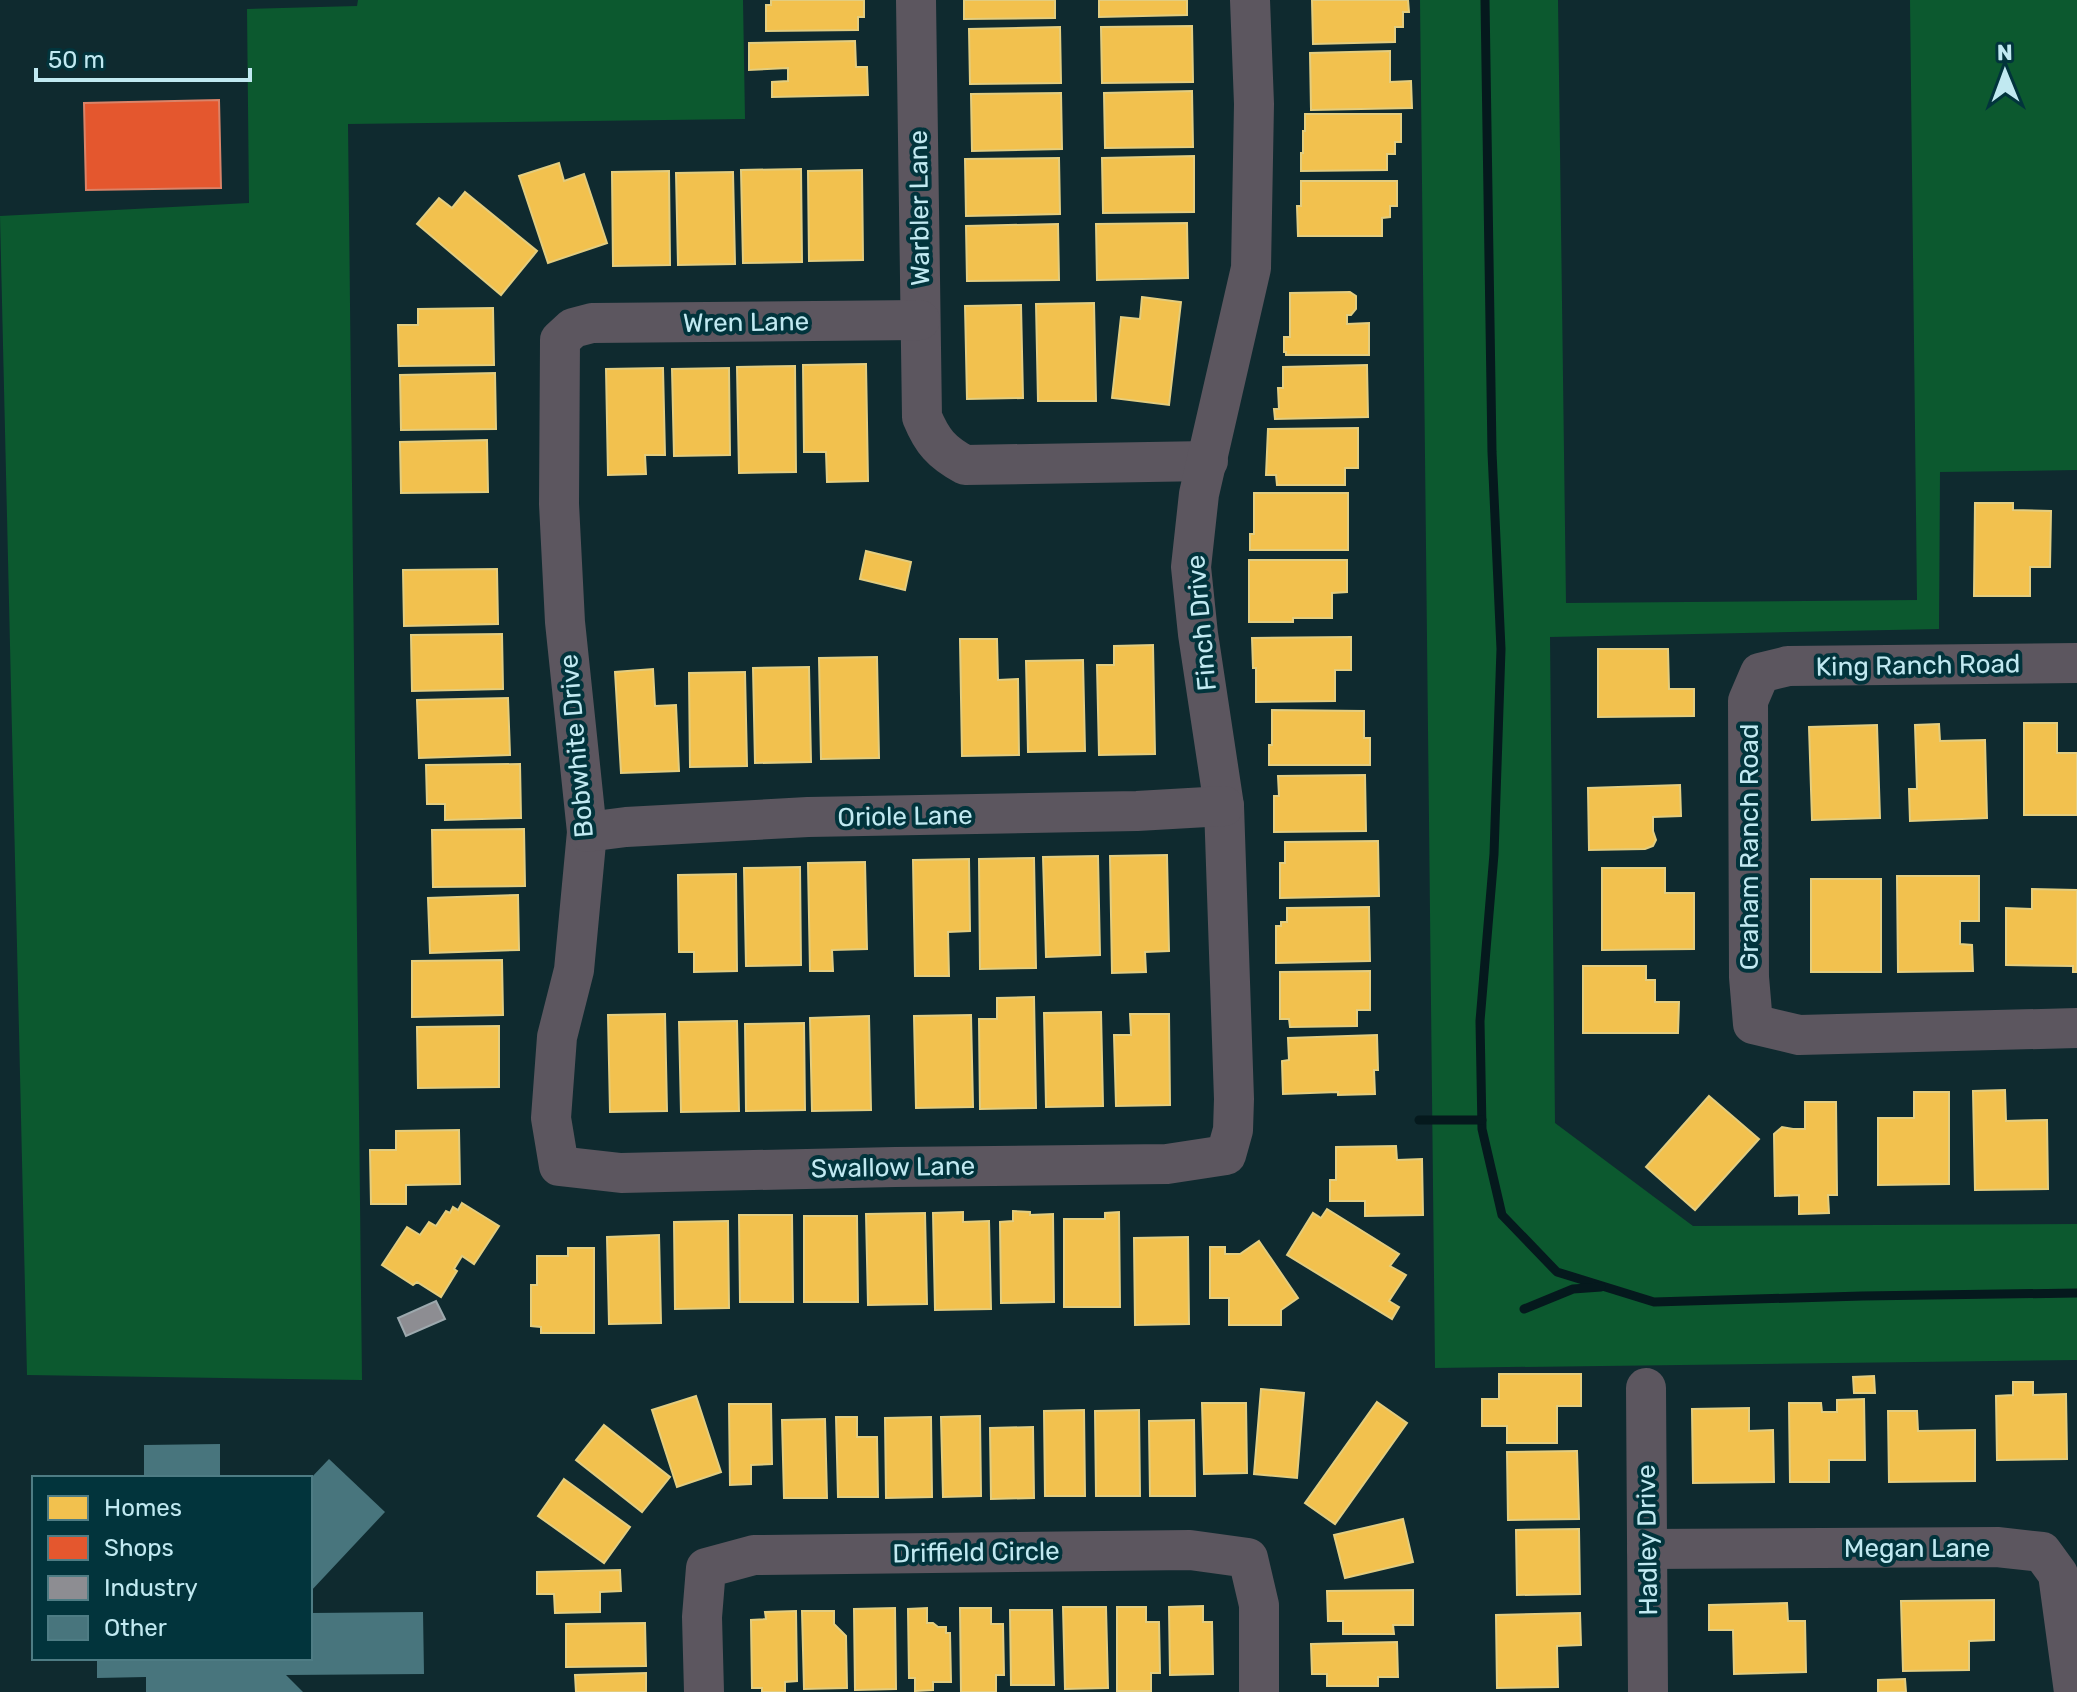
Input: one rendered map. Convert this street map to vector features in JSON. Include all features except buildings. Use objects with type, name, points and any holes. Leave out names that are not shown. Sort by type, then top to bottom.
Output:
[{"type":"street","name":"Warbler Lane","points":[[916,0],[922,417],[930,439],[949,457],[965,465],[1208,461]]},
{"type":"street","name":"Finch Drive","points":[[1226,1155],[1233,1130],[1234,1099],[1224,806],[1191,567],[1199,494],[1251,268],[1254,104],[1250,0]]},
{"type":"street","name":"Wren Lane","points":[[573,328],[592,323],[920,320]]},
{"type":"street","name":"Bobwhite Drive","points":[[559,1166],[551,1118],[557,1037],[574,970],[587,832],[565,632],[559,504],[560,340],[573,328]]},
{"type":"street","name":"King Ranch Road","points":[[1760,673],[1788,666],[2077,663]]},
{"type":"street","name":"Graham Ranch Road","points":[[1760,673],[1748,701],[1749,977],[1753,1024],[1799,1035],[2077,1028]]},
{"type":"street","name":"Oriole Lane","points":[[587,832],[808,817],[1137,811],[1224,806]]},
{"type":"street","name":"Swallow Lane","points":[[559,1166],[621,1173],[1167,1164],[1226,1155]]},
{"type":"street","name":"Hadley Drive","points":[[1646,1388],[1648,1692]]},
{"type":"street","name":"Megan Lane","points":[[1647,1549],[1997,1547],[2042,1552],[2058,1574],[2074,1692]]},
{"type":"street","name":"Driffield Circle","points":[[704,1692],[702,1617],[706,1568],[754,1555],[1190,1550],[1248,1558],[1259,1605],[1259,1692]]},
{"type":"green space","points":[[358,0],[743,0],[745,119],[348,124],[362,1380],[27,1375],[0,216],[249,203],[247,9],[357,6]]},
{"type":"green space","points":[[1420,0],[1558,0],[1566,603],[1917,600],[1910,0],[2077,0],[2077,470],[1940,472],[1939,629],[1550,637],[1555,1123],[1693,1226],[2077,1224],[2077,1360],[1435,1368]]},
{"type":"waterway","points":[[1485,0],[1492,452],[1501,649],[1494,854],[1480,1021],[1482,1129],[1502,1215],[1557,1272],[1654,1302],[2077,1293]]},
{"type":"waterway","points":[[1419,1120],[1482,1120]]},
{"type":"waterway","points":[[1524,1309],[1573,1289],[1601,1287]]}]
